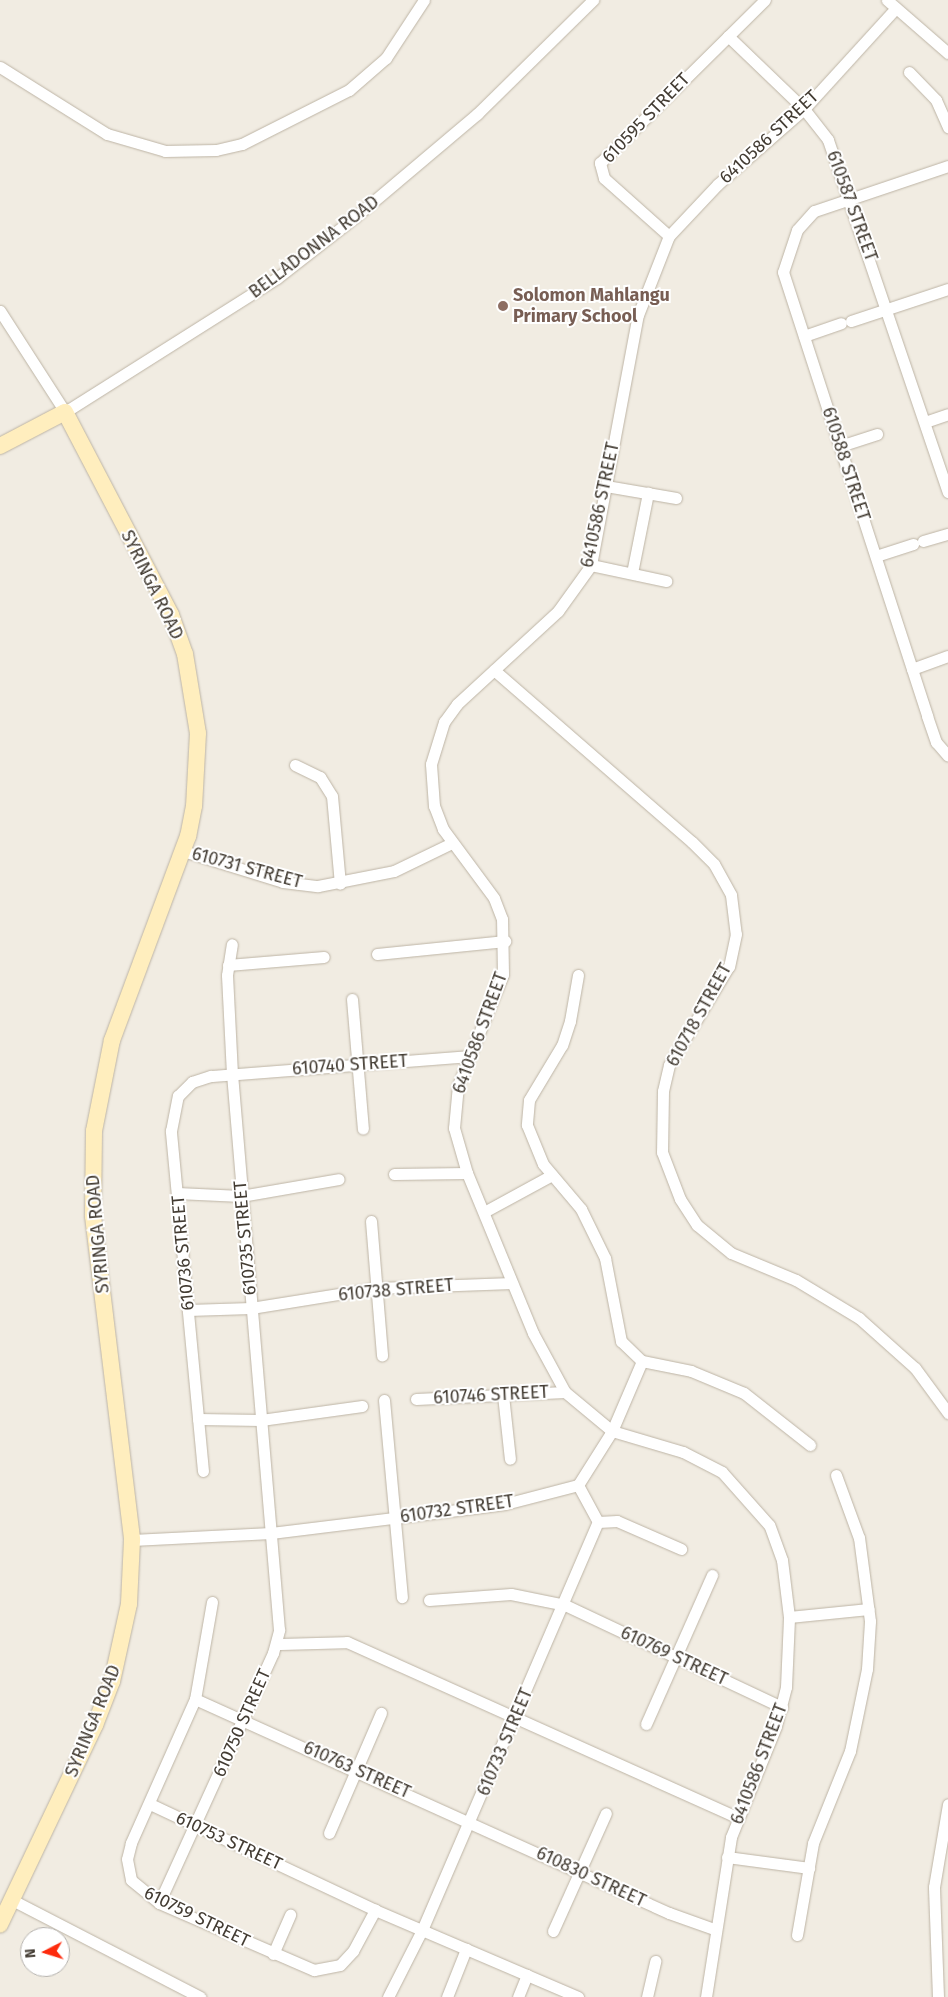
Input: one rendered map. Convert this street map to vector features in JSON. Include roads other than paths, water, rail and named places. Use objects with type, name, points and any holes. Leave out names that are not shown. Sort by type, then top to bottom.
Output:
[{"type":"street","points":[[0,67],[107,134],[165,151],[216,150],[242,144],[349,90],[386,58],[424,0]]},
{"type":"street","name":"BELLADONNA ROAD","points":[[0,446],[64,412],[269,283],[356,217],[477,114],[593,0]]},
{"type":"street","name":"610595 STREET","points":[[669,236],[604,178],[600,163],[765,0]]},
{"type":"street","points":[[891,4],[948,53]]},
{"type":"street","name":"6410586 STREET","points":[[706,1997],[714,1929],[727,1857],[738,1817],[782,1707],[789,1617],[778,1546],[769,1525],[739,1488],[709,1463],[683,1452],[612,1431],[565,1392],[549,1368],[467,1173],[454,1128],[458,1085],[468,1056],[503,974],[505,941],[494,898],[452,843],[434,806],[431,764],[444,722],[494,670],[558,612],[591,565],[638,315],[669,236],[718,184],[804,109],[891,4]]},
{"type":"street","name":"610587 STREET","points":[[728,36],[804,109],[828,140],[888,308],[948,492]]},
{"type":"street","points":[[909,72],[936,100],[948,127]]},
{"type":"street","name":"610588 STREET","points":[[948,166],[828,204],[803,219],[788,249],[783,272],[936,742],[948,756]]},
{"type":"street","points":[[804,336],[948,288]]},
{"type":"street","points":[[0,311],[64,412]]},
{"type":"street","name":"SYRINGA ROAD","points":[[0,1924],[112,1681],[129,1604],[132,1540],[93,1216],[94,1131],[112,1040],[183,851],[194,806],[198,733],[185,654],[171,615],[64,412]]},
{"type":"street","points":[[925,422],[948,414]]},
{"type":"street","points":[[840,446],[877,434]]},
{"type":"street","points":[[606,486],[676,498]]},
{"type":"street","points":[[632,573],[648,493]]},
{"type":"street","points":[[876,556],[948,534]]},
{"type":"street","points":[[591,565],[666,581]]},
{"type":"street","points":[[912,669],[948,656]]},
{"type":"street","name":"610718 STREET","points":[[494,670],[692,842],[714,864],[731,895],[736,934],[729,966],[669,1065],[663,1091],[662,1152],[680,1199],[697,1225],[732,1253],[796,1280],[859,1318],[915,1368],[948,1414]]},
{"type":"street","points":[[295,765],[320,777],[332,796],[340,884]]},
{"type":"street","name":"610731 STREET","points":[[183,851],[283,882],[340,884],[394,871],[452,843]]},
{"type":"street","points":[[377,954],[505,941]]},
{"type":"street","name":"610735 STREET","points":[[232,944],[228,965],[232,1074],[271,1533]]},
{"type":"street","points":[[228,965],[324,957]]},
{"type":"street","points":[[578,975],[562,1045],[526,1112],[532,1140],[550,1176],[592,1229],[612,1284],[617,1331],[628,1352],[642,1361],[690,1371],[744,1393],[810,1445]]},
{"type":"street","points":[[352,999],[363,1129]]},
{"type":"street","name":"610740 STREET","points":[[232,1074],[468,1056]]},
{"type":"street","name":"610736 STREET","points":[[203,1471],[171,1131],[178,1096],[192,1082],[232,1074]]},
{"type":"street","points":[[394,1174],[467,1173]]},
{"type":"street","points":[[484,1212],[550,1176]]},
{"type":"street","points":[[177,1193],[241,1196],[340,1179]]},
{"type":"street","points":[[371,1221],[382,1356]]},
{"type":"street","name":"610738 STREET","points":[[188,1310],[251,1308],[376,1288],[512,1282]]},
{"type":"street","points":[[642,1361],[612,1431],[578,1485],[598,1522],[617,1521],[681,1548]]},
{"type":"street","name":"610746 STREET","points":[[416,1399],[565,1392]]},
{"type":"street","points":[[502,1395],[510,1459]]},
{"type":"street","points":[[384,1400],[402,1597]]},
{"type":"street","points":[[198,1419],[261,1420],[362,1406]]},
{"type":"street","points":[[797,1935],[813,1843],[850,1751],[867,1668],[869,1609],[859,1538],[836,1475]]},
{"type":"street","name":"610732 STREET","points":[[132,1540],[271,1533],[394,1518],[505,1504],[578,1485]]},
{"type":"street","name":"610733 STREET","points":[[388,1997],[422,1930],[565,1605],[598,1522]]},
{"type":"street","name":"610750 STREET","points":[[160,1903],[276,1644],[279,1612],[271,1533]]},
{"type":"street","points":[[646,1724],[712,1575]]},
{"type":"street","name":"610769 STREET","points":[[429,1600],[511,1594],[565,1605],[782,1707]]},
{"type":"street","name":"610759 STREET","points":[[212,1602],[195,1699],[150,1804],[130,1843],[128,1871],[136,1887],[160,1903],[273,1954],[314,1970],[340,1965],[354,1951],[375,1910]]},
{"type":"street","points":[[789,1617],[869,1609]]},
{"type":"street","points":[[276,1644],[347,1642],[516,1715],[738,1817]]},
{"type":"street","name":"610763 STREET","points":[[195,1699],[470,1821]]},
{"type":"street","points":[[329,1834],[381,1713]]},
{"type":"street","name":"610753 STREET","points":[[150,1804],[375,1910],[578,1997]]},
{"type":"street","points":[[938,1997],[934,1887],[948,1804]]},
{"type":"street","points":[[553,1931],[578,1871],[606,1813]]},
{"type":"street","name":"610830 STREET","points":[[470,1821],[578,1871],[714,1929]]},
{"type":"street","points":[[727,1857],[808,1868]]},
{"type":"street","points":[[12,1900],[200,1997]]},
{"type":"street","points":[[273,1954],[290,1915]]},
{"type":"street","points":[[447,1997],[466,1949]]},
{"type":"street","points":[[648,1997],[655,1961]]},
{"type":"street","points":[[518,1997],[527,1975]]},
{"type":"place","name":"Solomon Mahlangu Primary School","points":[[503,306]]}]
